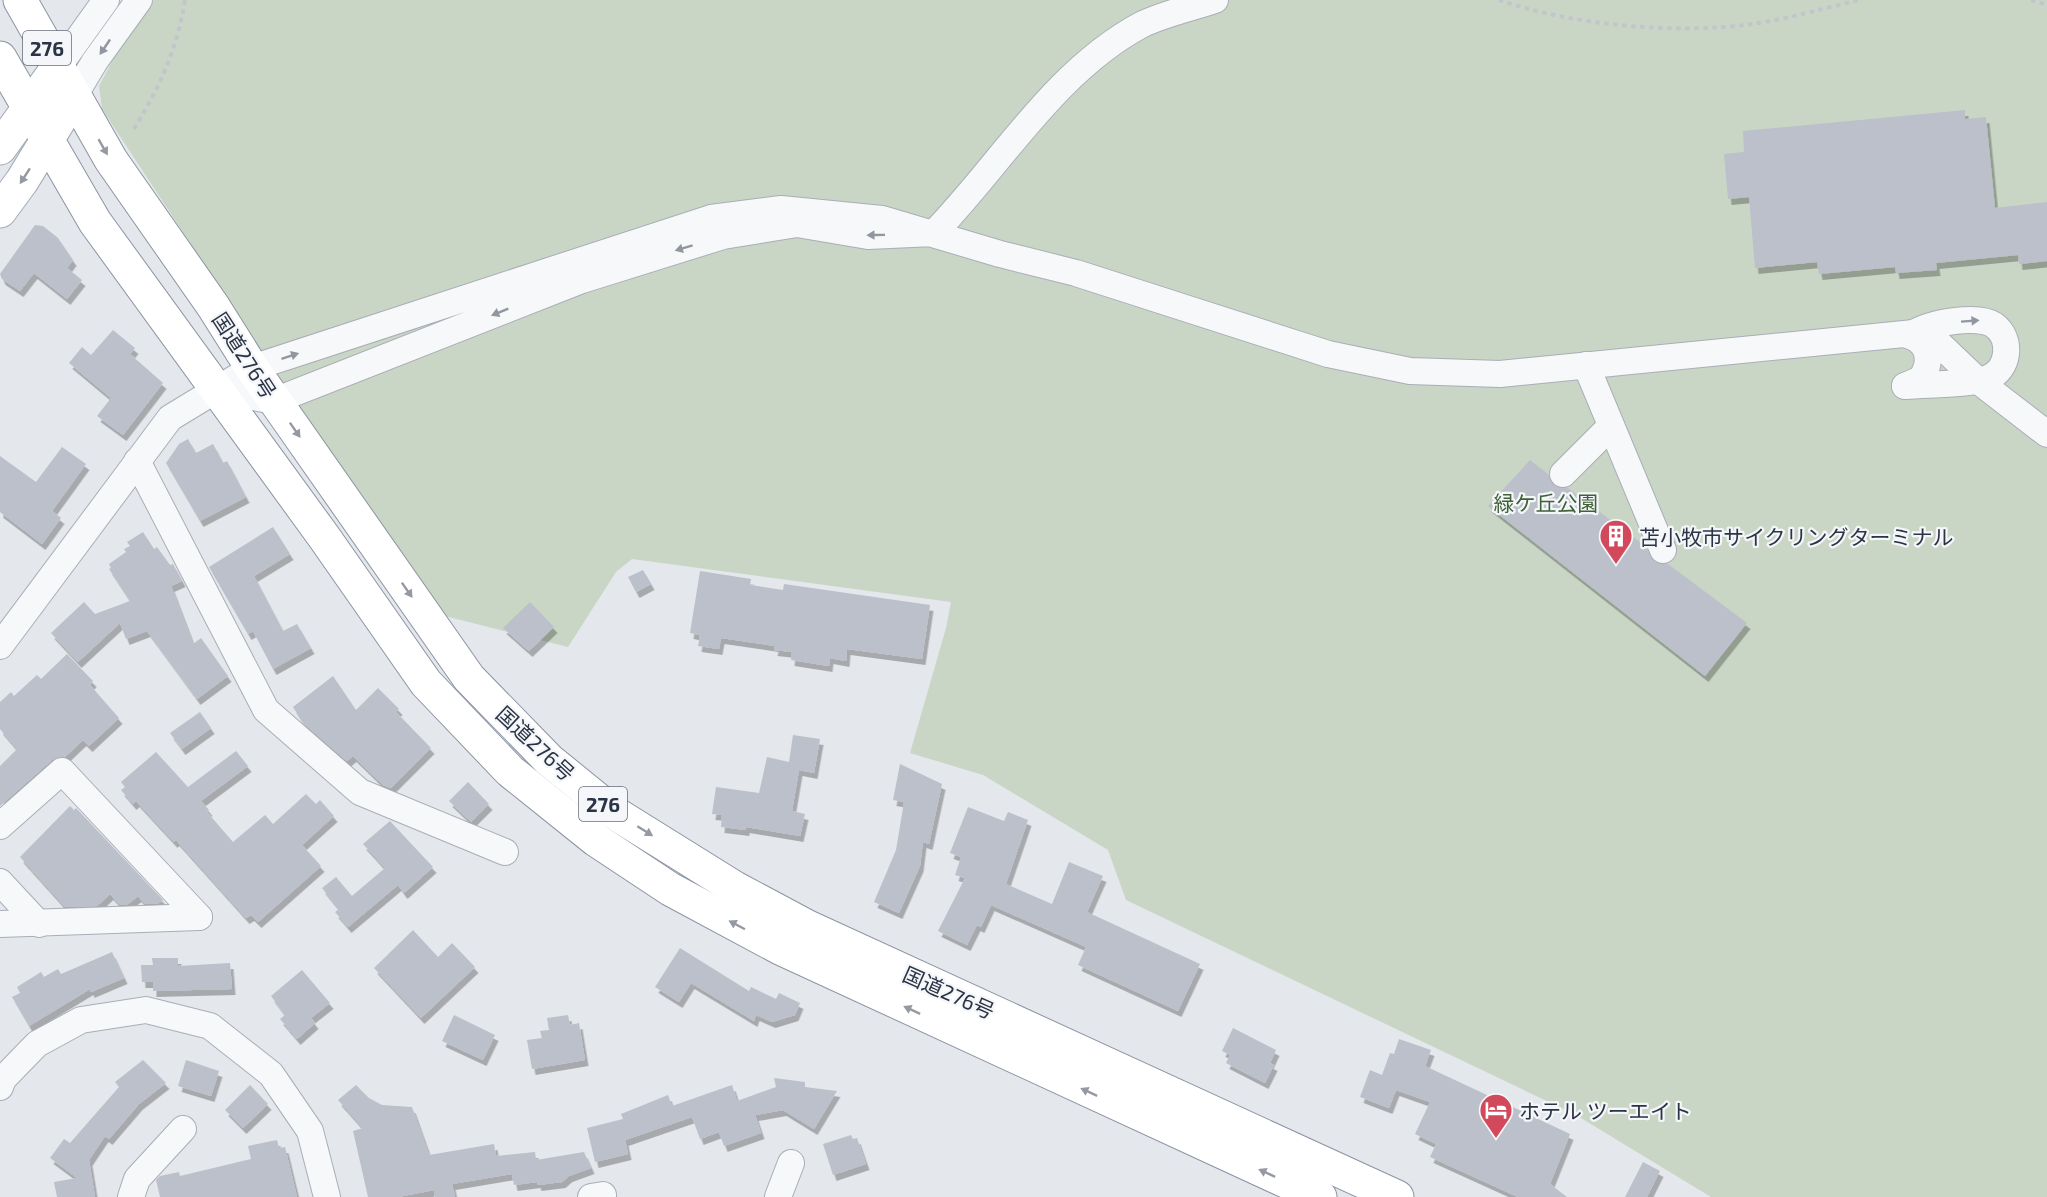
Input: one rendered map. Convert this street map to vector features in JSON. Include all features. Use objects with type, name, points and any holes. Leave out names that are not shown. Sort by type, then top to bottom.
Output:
[{"type":"main road","name":"国道276号","points":[[20,0],[111,160],[213,306],[274,401],[469,678],[549,760],[613,812],[735,888],[808,927],[1397,1197]]},
{"type":"main road","name":"国道276号","points":[[0,58],[91,215],[216,390],[426,683],[510,771],[597,840],[670,889],[780,948],[1320,1197]]},
{"type":"main road","points":[[0,148],[58,67]]},
{"type":"main road","points":[[0,211],[74,96]]},
{"type":"street","points":[[58,67],[106,0]]},
{"type":"street","points":[[74,96],[95,60],[139,0]]},
{"type":"street","points":[[216,390],[274,401],[582,280],[723,236],[797,224],[868,236],[934,233],[967,200],[1062,85],[1102,51],[1142,25],[1215,0]]},
{"type":"street","points":[[0,646],[170,418],[252,368],[711,218],[781,209],[882,219],[1000,255],[1076,273],[1328,354],[1410,371],[1500,374],[1907,334],[1933,338],[1977,381],[2047,434]]},
{"type":"street","points":[[1977,320],[1995,326],[2006,341],[2005,360],[1994,375],[1977,381],[1905,386],[1921,379],[1929,362],[1928,353],[1918,339],[1907,334],[1925,326],[1977,320]]},
{"type":"street","points":[[1586,365],[1663,550]]},
{"type":"street","points":[[1563,474],[1611,426]]},
{"type":"street","points":[[137,461],[266,711],[360,792],[505,852]]},
{"type":"street","points":[[0,826],[62,771],[199,917],[0,924]]},
{"type":"street","points":[[0,882],[39,924]]},
{"type":"street","points":[[0,1087],[3,1079],[37,1044],[81,1020],[146,1010],[210,1026],[271,1074],[310,1131],[327,1197]]},
{"type":"street","points":[[131,1197],[138,1179],[183,1129]]},
{"type":"street","points":[[778,1197],[791,1164]]},
{"type":"path","points":[[134,129],[162,83],[180,29],[185,0]]},
{"type":"path","points":[[1499,0],[1523,8],[1603,22],[1680,29],[1752,24],[1860,0]]},
{"type":"path","points":[[2031,0],[2047,5]]},
{"type":"green space","name":"緑ケ丘公園","points":[[154,0],[2047,0],[2047,1197],[1711,1197],[1576,1115],[1126,900],[1108,850],[983,775],[910,753],[946,628],[951,602],[632,559],[616,572],[568,647],[433,613],[102,109],[99,86],[118,50]]},
{"type":"building","points":[[1965,110],[1965,119],[1986,117],[1995,208],[2047,202],[2047,261],[2019,264],[2018,255],[1936,263],[1937,270],[1896,273],[1895,267],[1819,274],[1817,262],[1755,268],[1749,197],[1728,199],[1724,154],[1744,152],[1743,131]]},
{"type":"building","points":[[35,225],[43,226],[58,238],[73,260],[67,268],[82,280],[67,299],[34,273],[20,291],[2,279],[0,274]]},
{"type":"building","points":[[113,330],[135,348],[130,354],[163,383],[123,435],[97,416],[111,398],[69,363],[82,347],[91,355]]},
{"type":"building","points":[[188,439],[196,453],[213,444],[223,463],[227,461],[246,497],[200,521],[166,463],[179,444]]},
{"type":"building","points":[[62,447],[86,464],[52,511],[61,518],[42,544],[0,512],[0,456],[36,482]]},
{"type":"building","name":"苫小牧市サイクリングターミナル","points":[[1530,460],[1548,474],[1553,485],[1568,488],[1645,546],[1654,562],[1668,564],[1747,623],[1705,676],[1488,506]]},
{"type":"building","points":[[273,527],[290,554],[254,576],[283,631],[297,624],[311,648],[273,669],[253,631],[248,634],[209,567]]},
{"type":"building","points":[[143,532],[154,549],[157,547],[170,565],[173,564],[182,581],[171,586],[193,644],[201,638],[228,676],[197,699],[147,631],[126,639],[120,623],[78,662],[51,633],[84,602],[95,614],[130,601],[109,569],[111,568],[109,564],[126,552],[124,549],[130,546],[127,542]]},
{"type":"building","points":[[643,570],[651,584],[636,592],[628,577]]},
{"type":"building","points":[[700,571],[751,579],[750,585],[783,590],[784,584],[930,605],[922,659],[847,649],[846,661],[830,658],[829,666],[791,660],[792,652],[774,650],[775,646],[721,638],[719,649],[698,646],[700,635],[690,633]]},
{"type":"building","points":[[530,602],[554,627],[529,651],[503,628]]},
{"type":"building","points":[[67,654],[93,681],[90,685],[119,718],[89,746],[83,740],[65,757],[52,760],[0,806],[0,766],[17,749],[0,729],[0,702],[11,692],[14,696],[37,675],[41,679]]},
{"type":"building","points":[[333,676],[356,710],[378,688],[399,709],[396,712],[431,748],[391,788],[383,785],[353,756],[347,761],[303,723],[293,707]]},
{"type":"building","points":[[200,712],[211,728],[182,749],[170,733]]},
{"type":"building","points":[[793,735],[820,739],[814,773],[799,770],[792,811],[805,814],[800,836],[746,827],[746,830],[721,827],[722,815],[712,814],[716,787],[759,793],[767,757],[789,762]]},
{"type":"building","points":[[236,751],[248,766],[201,801],[209,810],[207,812],[233,842],[265,815],[273,824],[306,794],[316,804],[320,800],[334,816],[302,845],[321,866],[258,922],[251,915],[246,918],[176,840],[174,842],[136,801],[133,804],[121,790],[125,787],[121,782],[156,752],[188,787]]},
{"type":"building","points":[[900,764],[942,784],[929,844],[923,842],[920,866],[899,913],[874,902],[896,850],[904,802],[893,800]]},
{"type":"building","points":[[468,782],[489,804],[471,822],[449,801]]},
{"type":"building","points":[[70,806],[74,810],[76,808],[163,900],[159,903],[145,904],[138,896],[128,904],[120,905],[110,894],[97,906],[65,907],[20,857]]},
{"type":"building","points":[[968,807],[1004,821],[1008,812],[1028,820],[1006,884],[1052,904],[1069,862],[1103,876],[1087,912],[1200,964],[1178,1011],[1078,965],[1086,947],[991,905],[981,927],[977,925],[967,945],[938,931],[965,878],[955,875],[961,857],[950,853]]},
{"type":"building","points":[[390,821],[433,867],[404,893],[398,885],[348,927],[335,912],[339,909],[322,888],[336,877],[352,896],[385,868],[363,844]]},
{"type":"building","points":[[413,930],[438,957],[452,943],[475,967],[421,1018],[374,968]]},
{"type":"building","points":[[680,948],[749,991],[751,987],[776,999],[779,993],[800,1003],[795,1015],[772,1022],[756,1015],[754,1021],[691,983],[679,1002],[655,987]]},
{"type":"building","points":[[112,952],[124,978],[91,992],[90,989],[29,1026],[12,997],[20,993],[17,987],[41,972],[44,977],[58,969],[61,974]]},
{"type":"building","points":[[152,958],[178,958],[178,966],[230,963],[232,989],[153,991],[153,982],[142,982],[141,965],[153,965]]},
{"type":"building","points":[[302,970],[330,1003],[311,1018],[315,1023],[297,1039],[280,1019],[285,1015],[271,996]]},
{"type":"building","points":[[454,1015],[495,1035],[483,1060],[442,1041]]},
{"type":"building","points":[[568,1015],[570,1025],[579,1023],[585,1060],[532,1069],[527,1040],[542,1038],[540,1031],[549,1030],[547,1018]]},
{"type":"building","points":[[1233,1028],[1276,1050],[1270,1063],[1274,1065],[1265,1083],[1226,1063],[1230,1055],[1222,1051]]},
{"type":"building","name":"ホテル ツーエイト","points":[[1399,1039],[1431,1050],[1425,1066],[1570,1134],[1550,1184],[1567,1197],[1518,1197],[1430,1157],[1436,1144],[1415,1134],[1430,1102],[1396,1090],[1389,1108],[1360,1097],[1370,1070],[1382,1075],[1390,1053],[1394,1054]]},
{"type":"building","points":[[143,1060],[166,1083],[139,1104],[109,1139],[105,1136],[89,1160],[95,1197],[57,1197],[54,1182],[77,1178],[50,1158],[64,1139],[70,1143],[119,1087],[115,1082]]},
{"type":"building","points":[[186,1060],[219,1071],[211,1096],[178,1086]]},
{"type":"building","points":[[774,1078],[805,1082],[805,1087],[837,1091],[814,1129],[783,1110],[755,1115],[761,1133],[724,1146],[719,1132],[700,1139],[692,1117],[625,1140],[628,1154],[595,1162],[587,1128],[623,1119],[621,1114],[668,1095],[672,1106],[732,1085],[737,1101],[776,1087]]},
{"type":"building","points":[[250,1085],[268,1104],[243,1128],[225,1110]]},
{"type":"building","points":[[356,1085],[369,1098],[382,1105],[412,1107],[429,1155],[494,1144],[496,1156],[535,1152],[536,1160],[584,1152],[591,1168],[569,1176],[562,1182],[538,1185],[537,1182],[514,1185],[512,1174],[452,1184],[455,1197],[435,1197],[434,1190],[398,1197],[368,1197],[353,1131],[363,1128],[338,1100]]},
{"type":"building","points":[[851,1135],[853,1139],[857,1138],[866,1164],[833,1175],[823,1144]]},
{"type":"building","points":[[277,1140],[279,1148],[285,1147],[297,1197],[160,1197],[156,1180],[160,1176],[179,1172],[180,1176],[251,1159],[248,1146]]},
{"type":"building","points":[[1643,1162],[1660,1171],[1647,1197],[1625,1197]]},
{"type":"place","name":"苫小牧市サイクリングターミナル","points":[[1616,565]]},
{"type":"place","name":"ホテル ツーエイト","points":[[1496,1139]]}]
